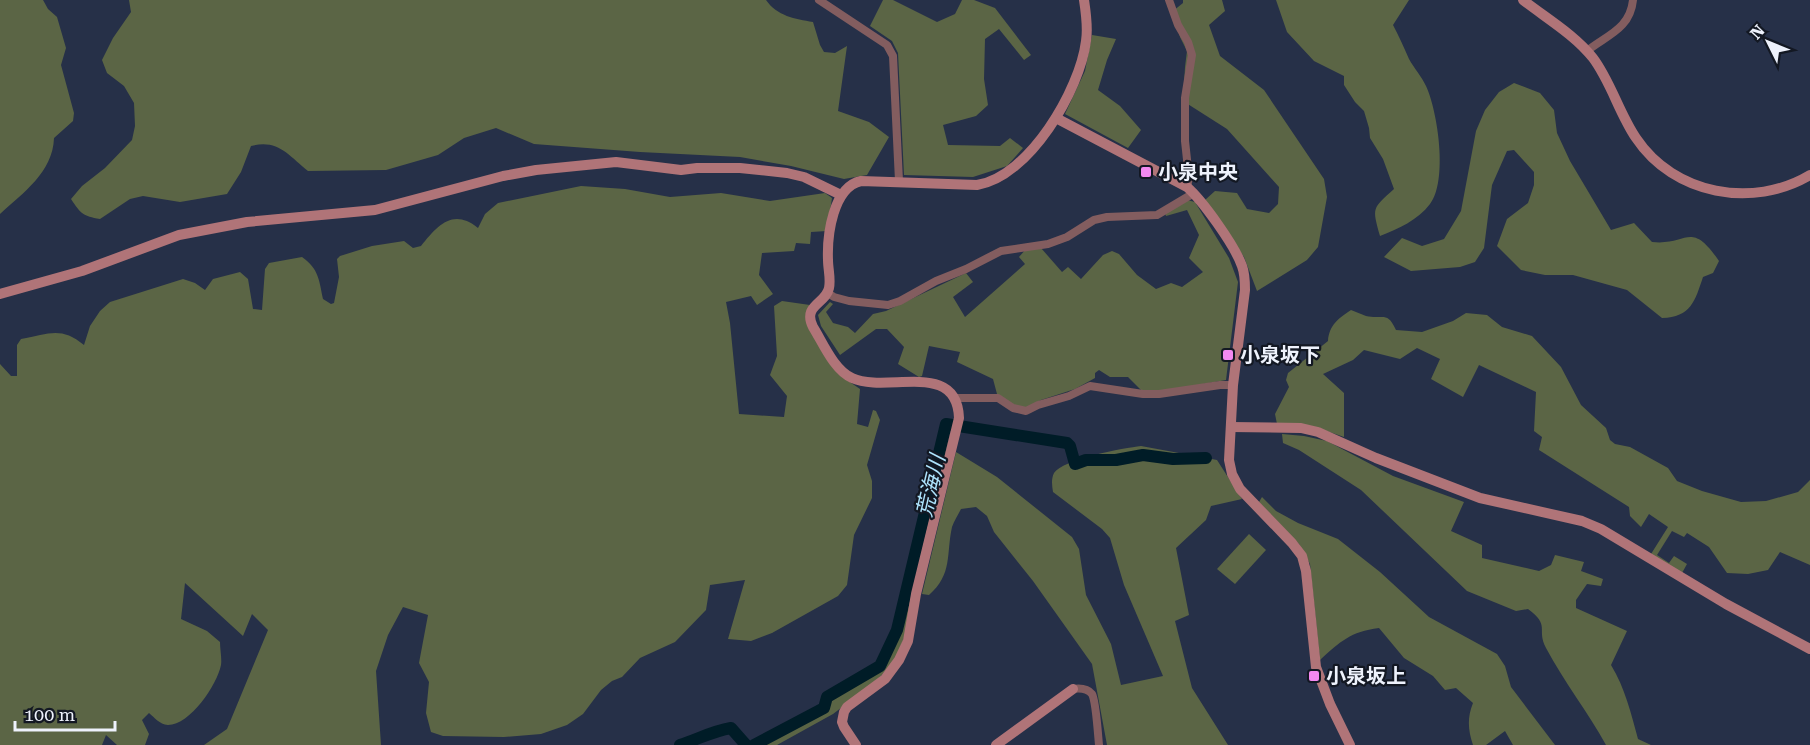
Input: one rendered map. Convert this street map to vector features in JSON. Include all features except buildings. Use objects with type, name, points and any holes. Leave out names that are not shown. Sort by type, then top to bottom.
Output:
[{"type":"street","points":[[819,0],[887,45],[891,50],[899,181]]},
{"type":"street","points":[[856,745],[842,722],[844,712],[847,707],[885,679],[904,651],[911,631],[916,594],[959,418],[956,398],[947,388],[911,381],[875,384],[857,380],[848,375],[837,365],[810,321],[812,310],[828,292],[830,286],[829,240],[841,195],[853,183],[861,181],[977,185],[993,182],[1002,177],[1029,152],[1056,118],[1068,95],[1085,49],[1084,0]]},
{"type":"street","points":[[1169,0],[1192,55],[1184,118],[1191,190],[1233,250],[1245,275],[1233,385],[1229,460],[1232,474],[1240,489],[1302,556],[1306,571],[1316,668],[1350,745]]},
{"type":"street","points":[[1523,0],[1587,51],[1600,69],[1637,140],[1652,156],[1679,177],[1711,190],[1742,194],[1775,189],[1810,175]]},
{"type":"street","points":[[1587,51],[1616,33],[1626,23],[1633,0]]},
{"type":"street","points":[[1056,118],[1191,190]]},
{"type":"street","points":[[0,294],[45,284],[82,272],[179,235],[247,222],[375,210],[502,176],[536,170],[616,162],[681,170],[740,168],[796,175],[841,195]]},
{"type":"street","points":[[828,292],[834,297],[849,301],[888,305],[1001,251],[1048,244],[1066,237],[1094,220],[1107,217],[1157,215],[1191,190]]},
{"type":"street","points":[[956,398],[998,398],[1013,408],[1026,411],[1090,386],[1143,394],[1159,394],[1233,385]]},
{"type":"street","points":[[1231,427],[1301,428],[1318,432],[1376,458],[1480,498],[1582,521],[1601,529],[1726,604],[1810,649]]},
{"type":"street","points":[[996,745],[1073,689],[1080,688],[1086,689],[1092,695],[1099,745]]},
{"type":"green space","points":[[0,0],[43,0],[48,9],[57,17],[66,48],[61,65],[74,113],[73,121],[54,138],[52,150],[43,171],[27,190],[0,214]]},
{"type":"green space","points":[[129,0],[766,0],[781,13],[813,22],[824,52],[835,53],[847,46],[838,111],[869,122],[889,137],[867,175],[844,179],[740,157],[534,144],[496,128],[464,138],[438,155],[386,170],[308,171],[282,150],[260,144],[251,146],[241,172],[227,194],[180,202],[143,196],[130,199],[100,219],[83,214],[71,199],[132,140],[135,126],[134,103],[124,86],[107,73],[102,60],[113,38],[131,12]]},
{"type":"green space","points":[[883,0],[893,0],[937,22],[955,14],[962,0],[974,0],[995,8],[1031,55],[1024,60],[999,29],[985,39],[984,79],[988,105],[976,116],[943,125],[948,145],[1000,146],[1010,138],[1023,148],[1007,166],[973,177],[904,175],[898,53],[892,41],[870,26]]},
{"type":"green space","points":[[1183,0],[1222,0],[1225,11],[1209,25],[1220,56],[1264,90],[1324,179],[1327,197],[1318,247],[1307,260],[1257,291],[1244,257],[1205,200],[1215,191],[1237,193],[1247,209],[1269,213],[1278,204],[1279,187],[1227,129],[1183,101],[1187,51],[1180,37],[1173,11],[1183,3]]},
{"type":"green space","points":[[1276,0],[1409,0],[1393,25],[1430,98],[1437,129],[1440,163],[1439,180],[1435,193],[1430,204],[1420,215],[1380,236],[1376,209],[1394,189],[1383,159],[1370,138],[1364,111],[1344,85],[1344,76],[1314,61],[1287,32]]},
{"type":"green space","points":[[1092,35],[1116,39],[1098,90],[1120,106],[1141,130],[1128,148],[1065,114],[1085,71]]},
{"type":"green space","points":[[1514,83],[1540,93],[1554,110],[1557,133],[1570,161],[1611,230],[1634,223],[1652,242],[1695,238],[1709,248],[1719,261],[1713,273],[1703,277],[1694,300],[1686,311],[1680,315],[1662,318],[1627,290],[1573,275],[1545,275],[1521,270],[1497,246],[1507,219],[1528,203],[1534,185],[1534,172],[1514,150],[1507,151],[1492,185],[1484,248],[1475,262],[1460,267],[1411,271],[1384,257],[1402,238],[1422,246],[1444,239],[1461,211],[1476,131],[1485,110],[1499,92]]},
{"type":"green space","points":[[581,186],[625,189],[670,197],[721,193],[770,201],[825,193],[832,198],[827,231],[811,232],[810,244],[796,243],[794,251],[762,253],[759,275],[773,294],[757,305],[751,296],[726,302],[739,414],[784,417],[787,396],[770,375],[777,356],[774,306],[782,301],[810,305],[806,314],[844,378],[860,389],[857,424],[868,427],[873,410],[876,411],[880,420],[867,465],[872,481],[872,498],[854,535],[847,585],[838,596],[772,633],[751,641],[728,639],[745,580],[710,585],[706,610],[675,642],[640,658],[622,677],[612,681],[601,690],[583,714],[567,725],[541,734],[504,737],[443,736],[431,732],[426,713],[429,682],[419,663],[428,615],[403,607],[388,635],[376,671],[381,745],[204,745],[227,729],[268,630],[252,614],[243,636],[185,583],[181,619],[207,631],[220,642],[221,657],[221,665],[214,683],[193,711],[185,718],[168,725],[149,713],[142,720],[149,734],[145,745],[117,745],[106,735],[102,745],[0,745],[0,364],[11,376],[17,376],[17,345],[21,339],[61,333],[84,345],[90,326],[100,311],[110,302],[183,279],[205,290],[213,279],[240,272],[248,279],[253,309],[262,310],[265,269],[269,263],[302,257],[315,271],[323,299],[331,304],[334,303],[339,277],[337,259],[340,256],[372,246],[404,241],[413,248],[421,246],[440,226],[453,219],[461,219],[478,228],[485,214],[498,203]]},
{"type":"green space","points":[[1187,200],[1195,202],[1229,258],[1238,282],[1226,380],[1158,392],[1142,391],[1128,377],[1110,377],[1099,370],[1095,373],[1095,378],[1075,389],[1021,408],[997,394],[993,379],[957,362],[960,352],[929,346],[922,376],[919,377],[898,364],[904,347],[887,329],[876,329],[840,355],[821,326],[818,315],[830,302],[833,304],[826,312],[833,323],[848,327],[855,333],[873,314],[886,311],[966,273],[973,282],[953,297],[965,317],[1025,264],[1019,257],[1026,249],[1041,248],[1062,272],[1068,267],[1081,279],[1103,255],[1112,251],[1119,254],[1137,275],[1156,289],[1171,283],[1182,287],[1203,272],[1189,258],[1199,235],[1187,210],[1166,216],[1165,213]]},
{"type":"green space","points":[[1351,310],[1366,316],[1387,318],[1396,330],[1422,332],[1453,321],[1466,313],[1487,315],[1502,327],[1532,336],[1561,367],[1581,405],[1606,428],[1610,440],[1615,444],[1630,447],[1668,468],[1677,481],[1702,491],[1741,502],[1766,501],[1798,492],[1810,480],[1810,565],[1780,552],[1768,570],[1748,574],[1727,573],[1709,547],[1687,533],[1684,537],[1672,531],[1657,555],[1669,563],[1674,556],[1687,564],[1682,573],[1651,554],[1668,527],[1649,514],[1641,527],[1630,516],[1629,507],[1539,450],[1542,437],[1534,431],[1536,392],[1479,365],[1463,397],[1431,379],[1440,359],[1417,348],[1400,359],[1364,350],[1353,360],[1323,374],[1344,393],[1344,437],[1312,426],[1277,424],[1275,414],[1289,387],[1286,380],[1288,373],[1328,341],[1333,326]]},
{"type":"green space","points":[[947,427],[951,427],[905,636],[895,659],[881,676],[833,714],[777,745],[759,745],[826,709],[830,699],[882,666],[899,631],[931,476]]},
{"type":"green space","points":[[1282,434],[1327,441],[1393,476],[1464,502],[1451,531],[1482,545],[1482,558],[1539,571],[1551,565],[1555,555],[1584,562],[1581,571],[1603,579],[1601,586],[1587,584],[1576,600],[1576,608],[1627,631],[1611,665],[1624,692],[1638,739],[1651,745],[1606,745],[1546,648],[1541,624],[1535,615],[1528,609],[1516,611],[1467,591],[1361,490],[1299,450],[1283,443]]},
{"type":"green space","points":[[1141,446],[1217,460],[1242,499],[1211,506],[1206,520],[1176,548],[1189,615],[1175,621],[1192,688],[1228,745],[1107,745],[1092,664],[1033,581],[994,532],[987,516],[976,507],[961,509],[952,527],[947,563],[942,579],[929,595],[922,594],[956,452],[997,477],[1072,537],[1079,549],[1086,595],[1111,644],[1121,685],[1163,676],[1124,585],[1110,538],[1102,529],[1053,492],[1052,487],[1054,473],[1069,463],[1094,455]]},
{"type":"green space","points":[[1262,497],[1276,511],[1298,523],[1338,539],[1380,572],[1429,617],[1497,654],[1505,666],[1511,687],[1555,745],[1513,745],[1505,731],[1486,745],[1473,745],[1469,724],[1473,703],[1456,688],[1445,690],[1433,676],[1404,658],[1379,628],[1346,638],[1320,660],[1310,564],[1299,544],[1259,502]]},
{"type":"green space","points":[[1249,534],[1266,550],[1235,584],[1217,569]]},
{"type":"waterway","name":"荒海川","points":[[754,745],[824,708],[827,697],[880,666],[897,630],[946,424],[1067,443],[1075,464],[1086,460],[1116,460],[1143,455],[1173,459],[1206,458]]},
{"type":"waterway","name":"荒海川","points":[[680,745],[731,728],[746,745]]},
{"type":"place","name":"小泉中央","points":[[1146,172]]},
{"type":"place","name":"小泉坂下","points":[[1228,355]]},
{"type":"place","name":"小泉坂上","points":[[1314,676]]}]
